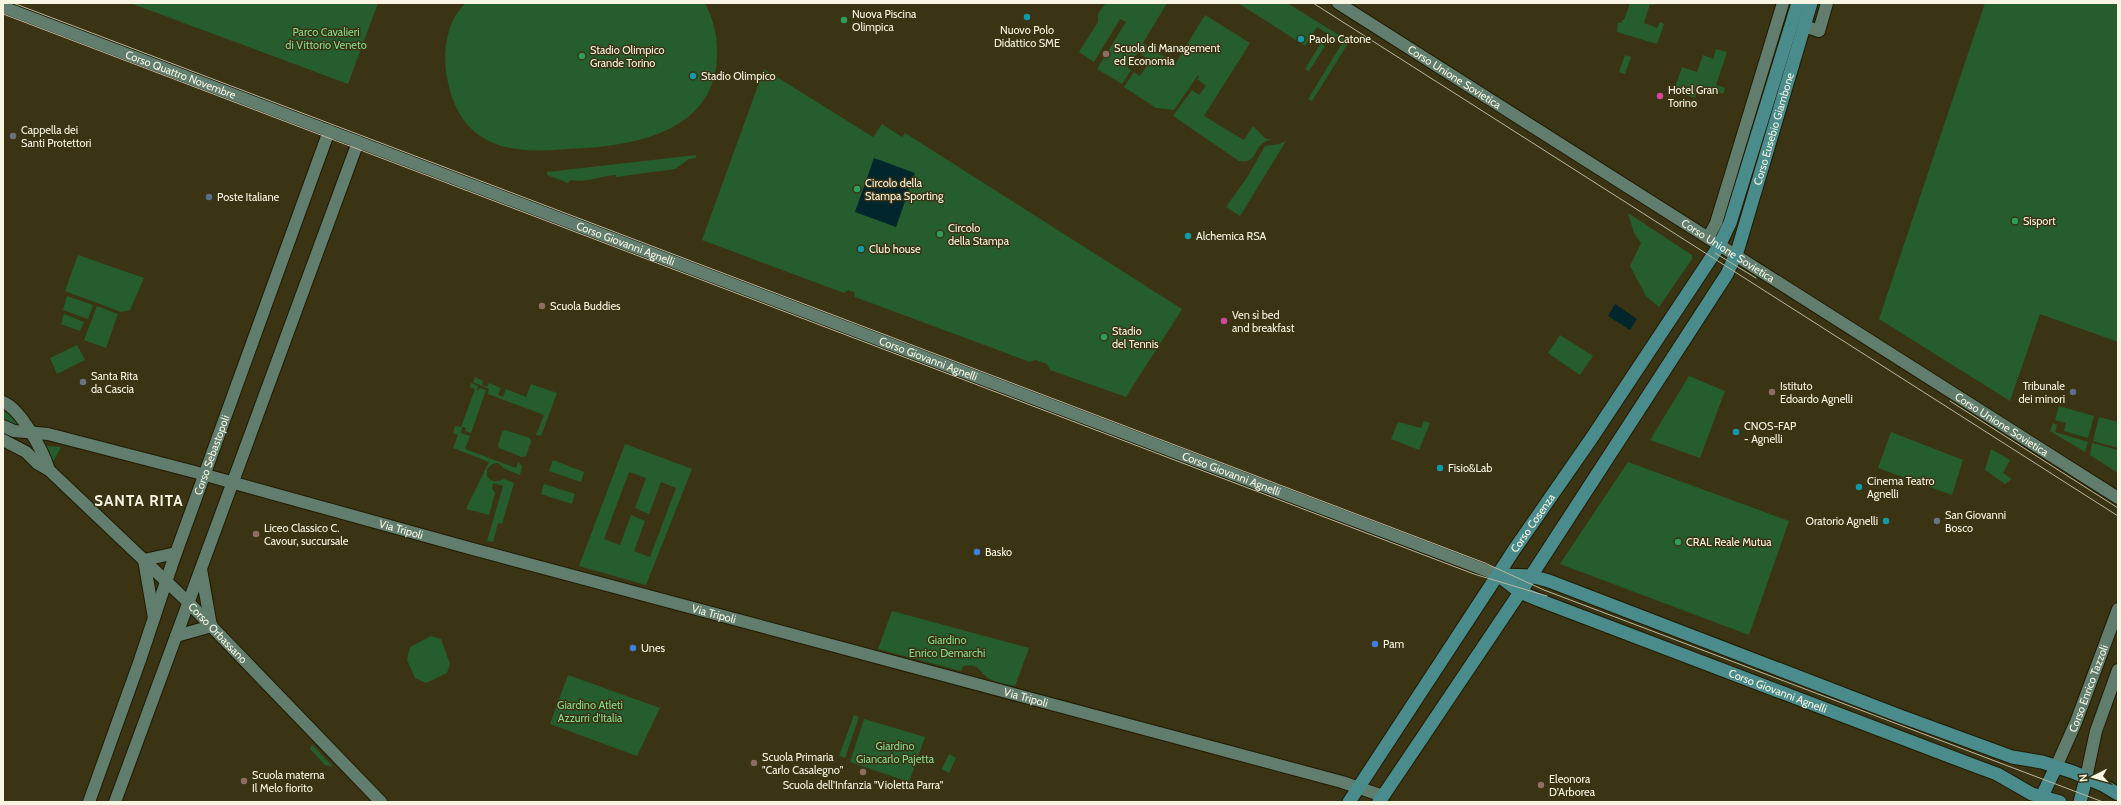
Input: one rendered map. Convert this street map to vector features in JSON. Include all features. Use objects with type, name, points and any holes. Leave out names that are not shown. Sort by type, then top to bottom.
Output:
[{"type":"main road","name":"Corso Eusebio Giambone","points":[[1531,576],[1728,274],[1736,256],[1798,24],[1798,3]]},
{"type":"main road","name":"Corso Eusebio Giambone","points":[[1719,246],[1730,223],[1798,24],[1811,3]]},
{"type":"main road","name":"Corso Cosenza","points":[[1349,802],[1498,575],[1719,246]]},
{"type":"main road","name":"Corso Giovanni Agnelli","points":[[1498,575],[1531,576],[1636,613],[1900,716],[2012,757],[2042,762],[2086,778]]},
{"type":"main road","name":"Corso Giovanni Agnelli","points":[[1498,575],[1520,592],[1997,774],[2042,799],[2060,802]]},
{"type":"main road","points":[[1381,799],[1531,576]]},
{"type":"main road","points":[[2042,799],[2056,767]]},
{"type":"main road","points":[[2080,802],[2086,778],[2118,794]]},
{"type":"street","name":"Corso Unione Sovietica","points":[[1338,3],[2118,498]]},
{"type":"street","points":[[1708,238],[1716,223],[1783,3]]},
{"type":"street","points":[[1778,17],[1819,31],[1827,3]]},
{"type":"street","name":"Corso Quattro Novembre","points":[[3,7],[358,142]]},
{"type":"street","name":"Corso Sebastopoli","points":[[89,802],[154,619],[176,552],[329,131]]},
{"type":"street","points":[[115,802],[358,142]]},
{"type":"street","name":"Corso Giovanni Agnelli","points":[[358,142],[1498,575]]},
{"type":"street","points":[[3,402],[17,411],[46,460],[49,470]]},
{"type":"street","name":"Via Tripoli","points":[[3,426],[14,431],[48,434],[204,475],[1359,787],[1381,799]]},
{"type":"street","points":[[3,440],[26,452],[37,463],[49,470]]},
{"type":"street","name":"Corso Orbassano","points":[[49,470],[166,580],[381,802]]},
{"type":"street","points":[[154,619],[144,560],[176,552]]},
{"type":"street","points":[[176,636],[212,626],[201,568]]},
{"type":"street","name":"Corso Enrico Tazzoli","points":[[2056,767],[2076,722],[2118,609]]},
{"type":"street","name":"Corso Enrico Tazzoli","points":[[2086,778],[2096,731],[2118,670]]},
{"type":"green space","name":"Parco Cavalieri di Vittorio Veneto","points":[[130,3],[378,3],[348,84]]},
{"type":"green space","name":"Stadio Olimpico Grande Torino","points":[[466,3],[705,3],[711,16],[717,44],[717,58],[713,82],[703,101],[689,116],[671,128],[650,137],[628,143],[556,150],[513,149],[500,145],[487,140],[469,126],[459,112],[449,88],[445,62],[448,34],[455,17]]},
{"type":"green space","points":[[1106,3],[1167,3],[1143,43],[1175,64],[1205,15],[1250,43],[1204,116],[1244,140],[1253,126],[1266,139],[1272,139],[1263,143],[1249,161],[1239,161],[1173,116],[1192,90],[1199,95],[1206,86],[1197,79],[1199,77],[1198,75],[1174,110],[1156,108],[1124,87],[1134,72],[1140,76],[1150,61],[1138,52],[1128,68],[1131,70],[1122,84],[1097,69],[1126,22],[1120,19],[1094,62],[1079,52],[1098,22],[1098,14]]},
{"type":"green space","points":[[1238,3],[1287,3],[1347,40],[1347,45],[1312,101],[1308,99],[1341,45],[1341,42],[1317,27],[1305,46]]},
{"type":"green space","points":[[1630,3],[1654,3],[1654,5],[1650,4],[1644,23],[1657,28],[1660,22],[1664,24],[1657,44],[1617,32],[1618,22],[1621,23],[1622,20],[1624,20]]},
{"type":"green space","name":"Sisport","points":[[1985,3],[2118,3],[2118,342],[2040,314],[2010,401],[1879,319]]},
{"type":"green space","points":[[1321,43],[1325,46],[1309,71],[1305,69]]},
{"type":"green space","points":[[1716,49],[1727,52],[1716,85],[1725,88],[1723,94],[1699,86],[1695,98],[1683,94],[1683,89],[1675,87],[1682,67],[1697,72],[1703,55],[1713,59]]},
{"type":"green space","points":[[1625,55],[1631,57],[1625,74],[1619,72]]},
{"type":"green space","name":"Circolo della Stampa Sporting","points":[[764,69],[873,137],[882,124],[902,137],[905,133],[1182,309],[1126,397],[1050,370],[1047,364],[1035,360],[1030,362],[855,297],[854,292],[848,290],[844,293],[702,240]]},
{"type":"green space","points":[[1286,141],[1240,216],[1226,207],[1248,176],[1265,146],[1279,144]]},
{"type":"green space","points":[[696,155],[696,158],[689,159],[675,169],[616,177],[616,175],[582,181],[570,180],[568,183],[547,175],[547,172]]},
{"type":"green space","points":[[1628,213],[1692,255],[1692,259],[1659,307],[1646,296],[1630,266],[1641,243],[1634,233]]},
{"type":"green space","points":[[78,255],[144,278],[130,310],[121,312],[65,291]]},
{"type":"green space","points":[[67,296],[93,305],[88,319],[63,310]]},
{"type":"green space","points":[[97,306],[118,314],[106,348],[84,340]]},
{"type":"green space","points":[[64,314],[84,322],[80,331],[61,324]]},
{"type":"green space","points":[[1560,335],[1593,356],[1580,375],[1548,353]]},
{"type":"green space","points":[[77,345],[85,360],[57,374],[50,358]]},
{"type":"green space","points":[[1689,376],[1725,391],[1700,458],[1650,440]]},
{"type":"green space","points":[[475,377],[483,381],[482,385],[487,387],[489,383],[501,388],[498,395],[503,397],[506,389],[526,397],[531,384],[557,393],[541,436],[536,435],[544,415],[488,394],[489,389],[473,382]]},
{"type":"green space","points":[[471,383],[478,386],[477,391],[480,388],[486,390],[471,433],[465,431],[466,428],[462,427],[461,433],[470,436],[465,449],[516,468],[518,462],[522,466],[520,475],[505,469],[498,463],[492,464],[487,469],[487,476],[491,480],[497,481],[504,479],[514,483],[502,524],[498,523],[493,542],[487,541],[503,486],[493,483],[492,488],[495,493],[489,515],[466,509],[489,462],[453,448],[458,435],[453,433],[455,426],[461,427],[475,389],[470,387]]},
{"type":"green space","points":[[2059,406],[2094,416],[2088,438],[2064,431],[2066,423],[2055,420]]},
{"type":"green space","points":[[3,409],[8,411],[17,422],[17,425],[3,419]]},
{"type":"green space","points":[[2099,417],[2118,422],[2118,448],[2093,441]]},
{"type":"green space","points":[[1424,421],[1430,423],[1419,450],[1391,439],[1398,422],[1421,428]]},
{"type":"green space","points":[[2053,423],[2057,425],[2055,432],[2088,442],[2085,452],[2050,431]]},
{"type":"green space","points":[[505,430],[530,438],[531,442],[526,456],[522,457],[499,448],[498,445],[502,432]]},
{"type":"green space","points":[[1891,432],[1963,460],[1952,495],[1878,468]]},
{"type":"green space","points":[[2092,443],[2118,450],[2118,473],[2090,455]]},
{"type":"green space","points":[[625,444],[692,469],[646,585],[579,566]],"holes":[[[629,472],[646,478],[635,508],[649,514],[661,482],[676,488],[650,557],[634,551],[645,521],[631,515],[620,545],[604,539]]]},
{"type":"green space","points":[[44,447],[60,447],[54,460],[52,461]]},
{"type":"green space","points":[[1991,449],[2010,460],[2003,473],[2012,479],[2005,484],[1985,470]]},
{"type":"green space","points":[[553,460],[584,472],[581,482],[549,471]]},
{"type":"green space","name":"CRAL Reale Mutua","points":[[1628,462],[1789,521],[1749,635],[1560,564]]},
{"type":"green space","points":[[544,484],[575,494],[572,504],[541,494]]},
{"type":"green space","name":"Giardino Enrico Demarchi","points":[[892,611],[1029,648],[1015,686],[993,680],[973,666],[963,666],[961,671],[878,649]]},
{"type":"green space","points":[[431,636],[441,639],[450,664],[447,673],[426,683],[415,678],[407,660],[410,647]]},
{"type":"green space","name":"Giardino Atleti Azzurri d'Italia","points":[[568,675],[660,708],[637,756],[550,724]]},
{"type":"green space","points":[[854,715],[859,717],[845,758],[839,756]]},
{"type":"green space","name":"Giardino Giancarlo Pajetta","points":[[864,719],[925,737],[909,782],[850,762]]},
{"type":"green space","points":[[312,744],[333,767],[325,765],[310,749]]},
{"type":"green space","points":[[949,754],[956,758],[949,773],[942,769]]},
{"type":"water","points":[[874,158],[915,173],[896,227],[855,212]]},
{"type":"water","points":[[1615,304],[1637,319],[1630,330],[1608,316]]},
{"type":"tram line","points":[[13,3],[1485,563],[1544,590],[2103,802]]},
{"type":"tram line","points":[[1313,3],[2118,516]]},
{"type":"tram line","points":[[3,14],[1474,574],[1547,596]]},
{"type":"tram line","points":[[1715,253],[1756,278]]},
{"type":"tram line","points":[[1950,401],[2118,508]]},
{"type":"place","name":"Nuovo Polo Didattico SME","points":[[1027,17]]},
{"type":"place","name":"Nuova Piscina Olimpica","points":[[844,20]]},
{"type":"place","name":"Paolo Catone","points":[[1301,39]]},
{"type":"place","name":"Scuola di Management ed Economia","points":[[1106,54]]},
{"type":"place","name":"Stadio Olimpico Grande Torino","points":[[582,56]]},
{"type":"place","name":"Stadio Olimpico","points":[[693,76]]},
{"type":"place","name":"Hotel Gran Torino","points":[[1660,96]]},
{"type":"place","name":"Cappella dei Santi Protettori","points":[[13,136]]},
{"type":"place","name":"Circolo della Stampa Sporting","points":[[857,189]]},
{"type":"place","name":"Poste Italiane","points":[[209,197]]},
{"type":"place","name":"Sisport","points":[[2015,221]]},
{"type":"place","name":"Circolo della Stampa","points":[[940,234]]},
{"type":"place","name":"Alchemica RSA","points":[[1188,236]]},
{"type":"place","name":"Club house","points":[[861,249]]},
{"type":"place","name":"Scuola Buddies","points":[[542,306]]},
{"type":"place","name":"Ven sì bed and breakfast","points":[[1224,321]]},
{"type":"place","name":"Stadio del Tennis","points":[[1104,337]]},
{"type":"place","name":"Santa Rita da Cascia","points":[[83,382]]},
{"type":"place","name":"Istituto Edoardo Agnelli","points":[[1772,392]]},
{"type":"place","name":"Tribunale dei minori","points":[[2073,392]]},
{"type":"place","name":"CNOS-FAP - Agnelli","points":[[1736,432]]},
{"type":"place","name":"Fisio&Lab","points":[[1440,468]]},
{"type":"place","name":"Cinema Teatro Agnelli","points":[[1859,487]]},
{"type":"place","name":"Oratorio Agnelli","points":[[1886,521]]},
{"type":"place","name":"San Giovanni Bosco","points":[[1937,521]]},
{"type":"place","name":"Liceo Classico C. Cavour, succursale","points":[[256,534]]},
{"type":"place","name":"CRAL Reale Mutua","points":[[1678,542]]},
{"type":"place","name":"Basko","points":[[977,552]]},
{"type":"place","name":"Pam","points":[[1375,644]]},
{"type":"place","name":"Unes","points":[[633,648]]},
{"type":"place","name":"Scuola Primaria \"Carlo Casalegno\"","points":[[754,763]]},
{"type":"place","name":"Scuola dell'Infanzia \"Violetta Parra\"","points":[[863,772]]},
{"type":"place","name":"Scuola materna Il Melo fiorito","points":[[244,781]]},
{"type":"place","name":"Eleonora D’Arborea","points":[[1541,785]]},
{"type":"district","name":"SANTA RITA","points":[[139,501]]}]
